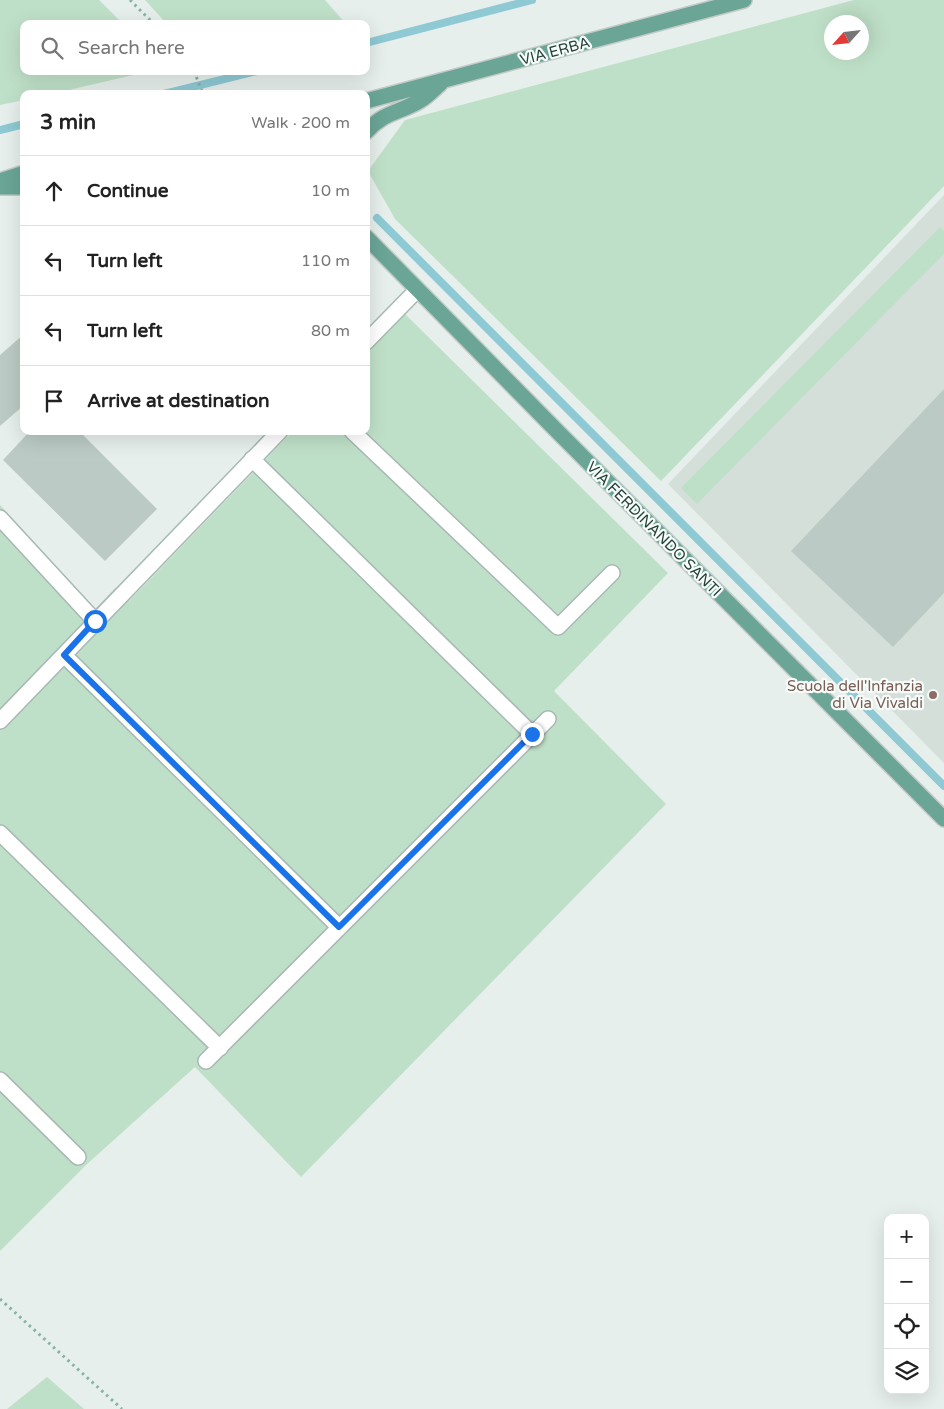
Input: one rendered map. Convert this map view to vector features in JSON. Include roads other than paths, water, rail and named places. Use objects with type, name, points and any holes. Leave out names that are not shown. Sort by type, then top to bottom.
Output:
[{"type":"main road","name":"VIA ERBA","points":[[370,100],[744,0]]},
{"type":"main road","points":[[370,128],[387,115],[421,100],[443,82]]},
{"type":"main road","points":[[0,181],[20,174]]},
{"type":"main road","points":[[0,187],[20,187]]},
{"type":"main road","name":"VIA FERDINANDO SANTI","points":[[370,241],[944,819]]},
{"type":"lane","points":[[370,338],[417,290]]},
{"type":"lane","points":[[0,721],[276,435]]},
{"type":"lane","points":[[356,435],[558,627],[612,573]]},
{"type":"lane","points":[[252,460],[532,734]]},
{"type":"lane","points":[[0,518],[95,621]]},
{"type":"lane","points":[[64,655],[339,927]]},
{"type":"lane","points":[[206,1062],[548,718]]},
{"type":"lane","points":[[0,833],[220,1048]]},
{"type":"lane","points":[[0,1080],[78,1157]]},
{"type":"waterway","points":[[370,42],[532,0]]},
{"type":"waterway","points":[[180,90],[241,75]]},
{"type":"waterway","points":[[0,130],[20,125]]},
{"type":"waterway","points":[[377,218],[944,786]]},
{"type":"place","name":"Scuola dell'Infanzia di Via Vivaldi","points":[[933,695]]}]
